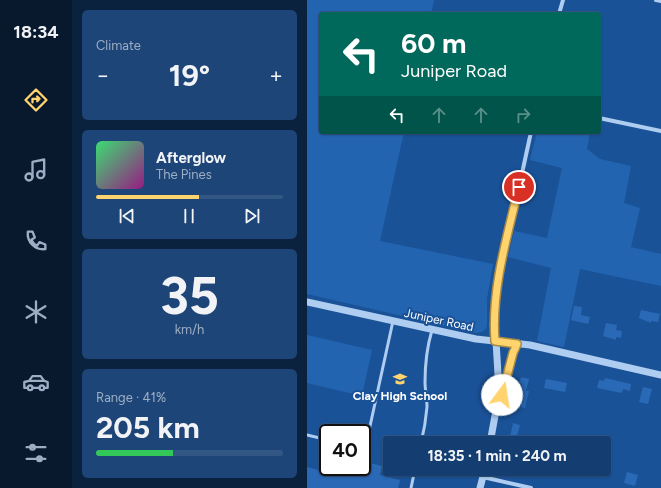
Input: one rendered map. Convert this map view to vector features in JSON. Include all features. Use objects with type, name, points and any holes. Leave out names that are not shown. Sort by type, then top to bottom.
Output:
[{"type":"street","points":[[560,12],[563,0]]},
{"type":"street","points":[[656,0],[661,1]]},
{"type":"street","points":[[601,118],[661,131]]},
{"type":"street","points":[[495,424],[498,392],[494,310],[496,293],[531,134]]},
{"type":"street","name":"Juniper Road","points":[[307,302],[432,330],[476,339],[517,344],[661,375]]},
{"type":"street","points":[[492,436],[509,366],[517,344]]},
{"type":"street","points":[[480,488],[483,477],[531,488]]},
{"type":"lane","points":[[370,424],[393,321]]},
{"type":"lane","points":[[423,436],[427,406],[425,383],[426,360],[432,330]]},
{"type":"lane","points":[[307,435],[319,438]]},
{"type":"lane","points":[[411,488],[414,476]]},
{"type":"shaded area","points":[[307,0],[434,0],[431,12],[319,12],[319,134],[404,134],[380,241],[493,264],[487,299],[486,329],[482,332],[476,333],[307,294]]},
{"type":"shaded area","points":[[536,134],[590,134],[587,149],[600,159],[631,166],[624,203],[640,208],[631,247],[661,254],[661,286],[580,269],[564,347],[537,341],[551,268],[508,257],[514,231],[547,238],[562,168],[530,160]]},
{"type":"shaded area","points":[[307,335],[372,350],[362,396],[307,383]]},
{"type":"building","points":[[574,306],[582,307],[581,315],[590,317],[588,324],[571,320]]},
{"type":"building","points":[[641,310],[660,314],[658,322],[651,321],[651,323],[639,318]]},
{"type":"building","points":[[606,323],[617,325],[616,330],[622,331],[621,338],[616,337],[616,340],[603,336]]},
{"type":"building","points":[[521,377],[529,379],[526,391],[529,391],[525,408],[517,406],[522,384],[519,383]]},
{"type":"building","points":[[605,378],[631,384],[630,391],[623,389],[622,393],[597,388],[599,380],[604,381]]},
{"type":"building","points":[[546,379],[567,383],[565,392],[544,388]]},
{"type":"building","points":[[643,387],[652,389],[648,404],[639,402]]},
{"type":"building","points":[[513,423],[520,425],[517,436],[510,436]]},
{"type":"building","points":[[371,463],[382,466],[380,475],[400,480],[398,488],[307,488],[307,467],[319,470],[319,476],[371,476]]},
{"type":"building","points":[[627,472],[638,475],[635,486],[624,483]]},
{"type":"place","name":"Clay High School","points":[[400,379]]},
{"type":"route","points":[[502,395],[513,353],[517,344],[495,341],[494,310],[501,265],[519,187]]}]
